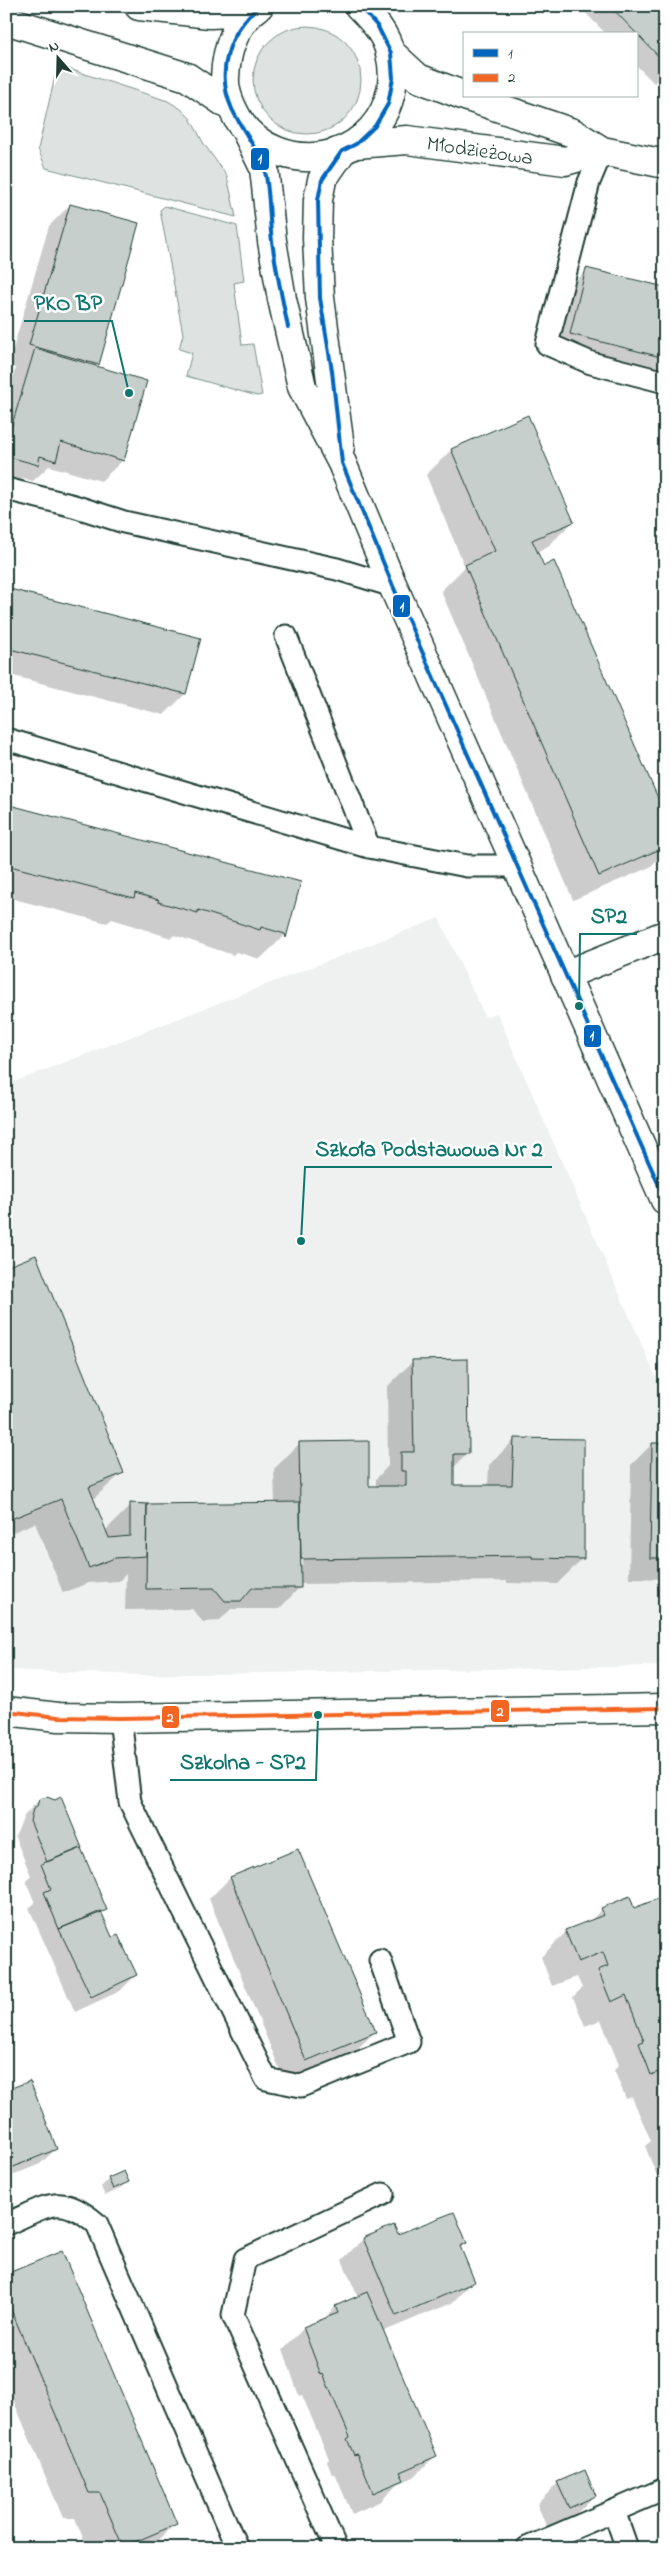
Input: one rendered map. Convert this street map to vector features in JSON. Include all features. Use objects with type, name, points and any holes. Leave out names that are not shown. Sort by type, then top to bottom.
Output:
[{"type":"street","points":[[139,6],[210,14],[255,9]]},
{"type":"street","points":[[342,464],[332,371],[320,298],[317,238],[318,200],[322,180],[349,148],[375,126],[388,104],[393,78],[390,53],[378,27],[363,8]]},
{"type":"street","points":[[255,9],[235,32],[226,56],[224,82],[231,107],[246,131],[264,168],[282,299],[302,387],[342,464],[393,586],[665,1200]]},
{"type":"street","points":[[6,20],[187,77],[231,107]]},
{"type":"street","name":"Młodzieżowa","points":[[390,53],[418,78],[463,95]]},
{"type":"street","name":"Młodzieżowa","points":[[471,98],[573,133],[602,151],[665,164]]},
{"type":"street","name":"Młodzieżowa","points":[[246,131],[266,147],[291,156],[316,158],[349,148],[407,140],[565,161],[602,151]]},
{"type":"street","points":[[565,975],[665,935]]},
{"type":"street","points":[[6,1711],[58,1717],[120,1718],[665,1708]]},
{"type":"lane","points":[[602,151],[589,182],[547,344],[591,362],[665,382]]},
{"type":"lane","points":[[6,489],[74,506],[124,522],[331,567],[393,586]]},
{"type":"lane","points":[[286,636],[369,847]]},
{"type":"lane","points":[[6,739],[369,847],[467,866],[518,866]]},
{"type":"lane","points":[[120,1718],[130,1802],[266,2079],[302,2086],[409,2042],[380,1960]]},
{"type":"lane","points":[[336,2548],[233,2315],[245,2259],[383,2194]]},
{"type":"lane","points":[[6,2224],[55,2203],[79,2209],[97,2224],[237,2548]]},
{"type":"lane","points":[[527,2548],[665,2489]]},
{"type":"lane","points":[[614,2511],[627,2548]]},
{"type":"shaded area","points":[[307,26],[328,30],[345,42],[357,59],[361,80],[357,101],[345,118],[328,130],[307,134],[286,130],[269,118],[257,101],[253,80],[257,59],[269,42],[286,30]]},
{"type":"shaded area","points":[[60,66],[168,101],[181,109],[190,118],[204,144],[227,176],[236,217],[46,168],[38,149],[57,68]]},
{"type":"shaded area","points":[[165,206],[237,226],[244,281],[234,283],[242,345],[253,344],[262,395],[257,396],[186,376],[192,353],[179,349],[183,334],[160,210]]},
{"type":"shaded area","points":[[439,918],[485,1017],[497,1013],[665,1398],[665,1666],[141,1675],[6,1670],[6,1085]]},
{"type":"building","points":[[610,6],[665,6],[665,63],[638,35],[638,32],[635,32]]},
{"type":"building","points":[[70,204],[139,223],[99,365],[29,345]]},
{"type":"building","points":[[586,268],[665,287],[665,358],[570,334]]},
{"type":"building","points":[[35,348],[147,381],[124,461],[61,442],[56,461],[40,456],[38,465],[6,456],[6,445]]},
{"type":"building","points":[[528,415],[574,522],[532,540],[544,566],[554,561],[665,814],[665,847],[599,876],[465,565],[495,551],[451,449]]},
{"type":"building","points":[[6,588],[201,638],[186,694],[6,648]]},
{"type":"building","points":[[6,804],[301,882],[286,938],[285,934],[261,927],[260,930],[198,910],[198,913],[158,902],[159,900],[135,893],[134,898],[6,865]]},
{"type":"building","points":[[36,1255],[124,1473],[89,1487],[109,1538],[130,1536],[130,1503],[147,1504],[146,1556],[115,1558],[89,1568],[61,1499],[6,1521],[6,1267]]},
{"type":"building","points":[[468,1359],[469,1454],[454,1454],[454,1485],[512,1485],[514,1438],[584,1439],[584,1559],[532,1558],[532,1556],[301,1559],[299,1442],[369,1441],[369,1486],[406,1486],[406,1471],[401,1471],[401,1452],[414,1452],[412,1360]]},
{"type":"building","points":[[652,1443],[665,1443],[665,1558],[650,1558]]},
{"type":"building","points":[[300,1502],[301,1588],[252,1588],[241,1601],[225,1601],[214,1588],[146,1589],[147,1504]]},
{"type":"building","points":[[47,1797],[55,1800],[61,1797],[82,1848],[47,1862],[30,1821],[33,1809],[37,1807],[39,1799]]},
{"type":"building","points":[[81,1848],[107,1910],[59,1929],[44,1892],[51,1889],[41,1864]]},
{"type":"building","points":[[298,1849],[376,2032],[306,2061],[230,1877]]},
{"type":"building","points":[[630,1896],[634,1908],[665,1896],[665,2088],[658,2072],[651,2075],[639,2043],[644,2041],[626,1995],[611,2002],[598,1970],[608,1966],[603,1952],[578,1962],[565,1930],[604,1915],[601,1908]]},
{"type":"building","points":[[101,1911],[112,1937],[118,1935],[137,1975],[91,1997],[59,1929]]},
{"type":"building","points":[[30,2081],[57,2149],[6,2170],[6,2090]]},
{"type":"building","points":[[124,2171],[129,2182],[113,2189],[108,2178]]},
{"type":"building","points":[[454,2212],[467,2243],[460,2246],[475,2282],[396,2316],[363,2238],[394,2225],[398,2234]]},
{"type":"building","points":[[62,2251],[177,2524],[123,2547],[100,2493],[89,2493],[6,2298],[6,2274]]},
{"type":"building","points":[[367,2292],[437,2456],[400,2472],[404,2480],[373,2493],[357,2454],[354,2455],[347,2439],[350,2437],[323,2374],[321,2375],[303,2327],[338,2313],[335,2306]]},
{"type":"building","points":[[585,2470],[596,2496],[569,2508],[557,2482]]},
{"type":"transit line","name":"1","points":[[259,6],[249,16],[233,40],[225,67],[225,81],[232,109],[256,150],[266,176],[272,241],[288,327]]},
{"type":"transit line","name":"1","points":[[365,6],[365,12],[378,27],[391,53],[393,78],[388,104],[375,126],[356,144],[342,151],[322,180],[318,200],[320,298],[332,371],[342,463],[393,586],[665,1199]]},
{"type":"transit line","name":"2","points":[[6,1711],[58,1717],[120,1718],[665,1708]]},
{"type":"place","name":"PKO BP","points":[[129,393]]},
{"type":"place","name":"SP2","points":[[579,1006]]},
{"type":"place","name":"Szkoła Podstawowa Nr 2","points":[[301,1241]]},
{"type":"place","name":"Szkolna - SP2","points":[[318,1715]]}]
